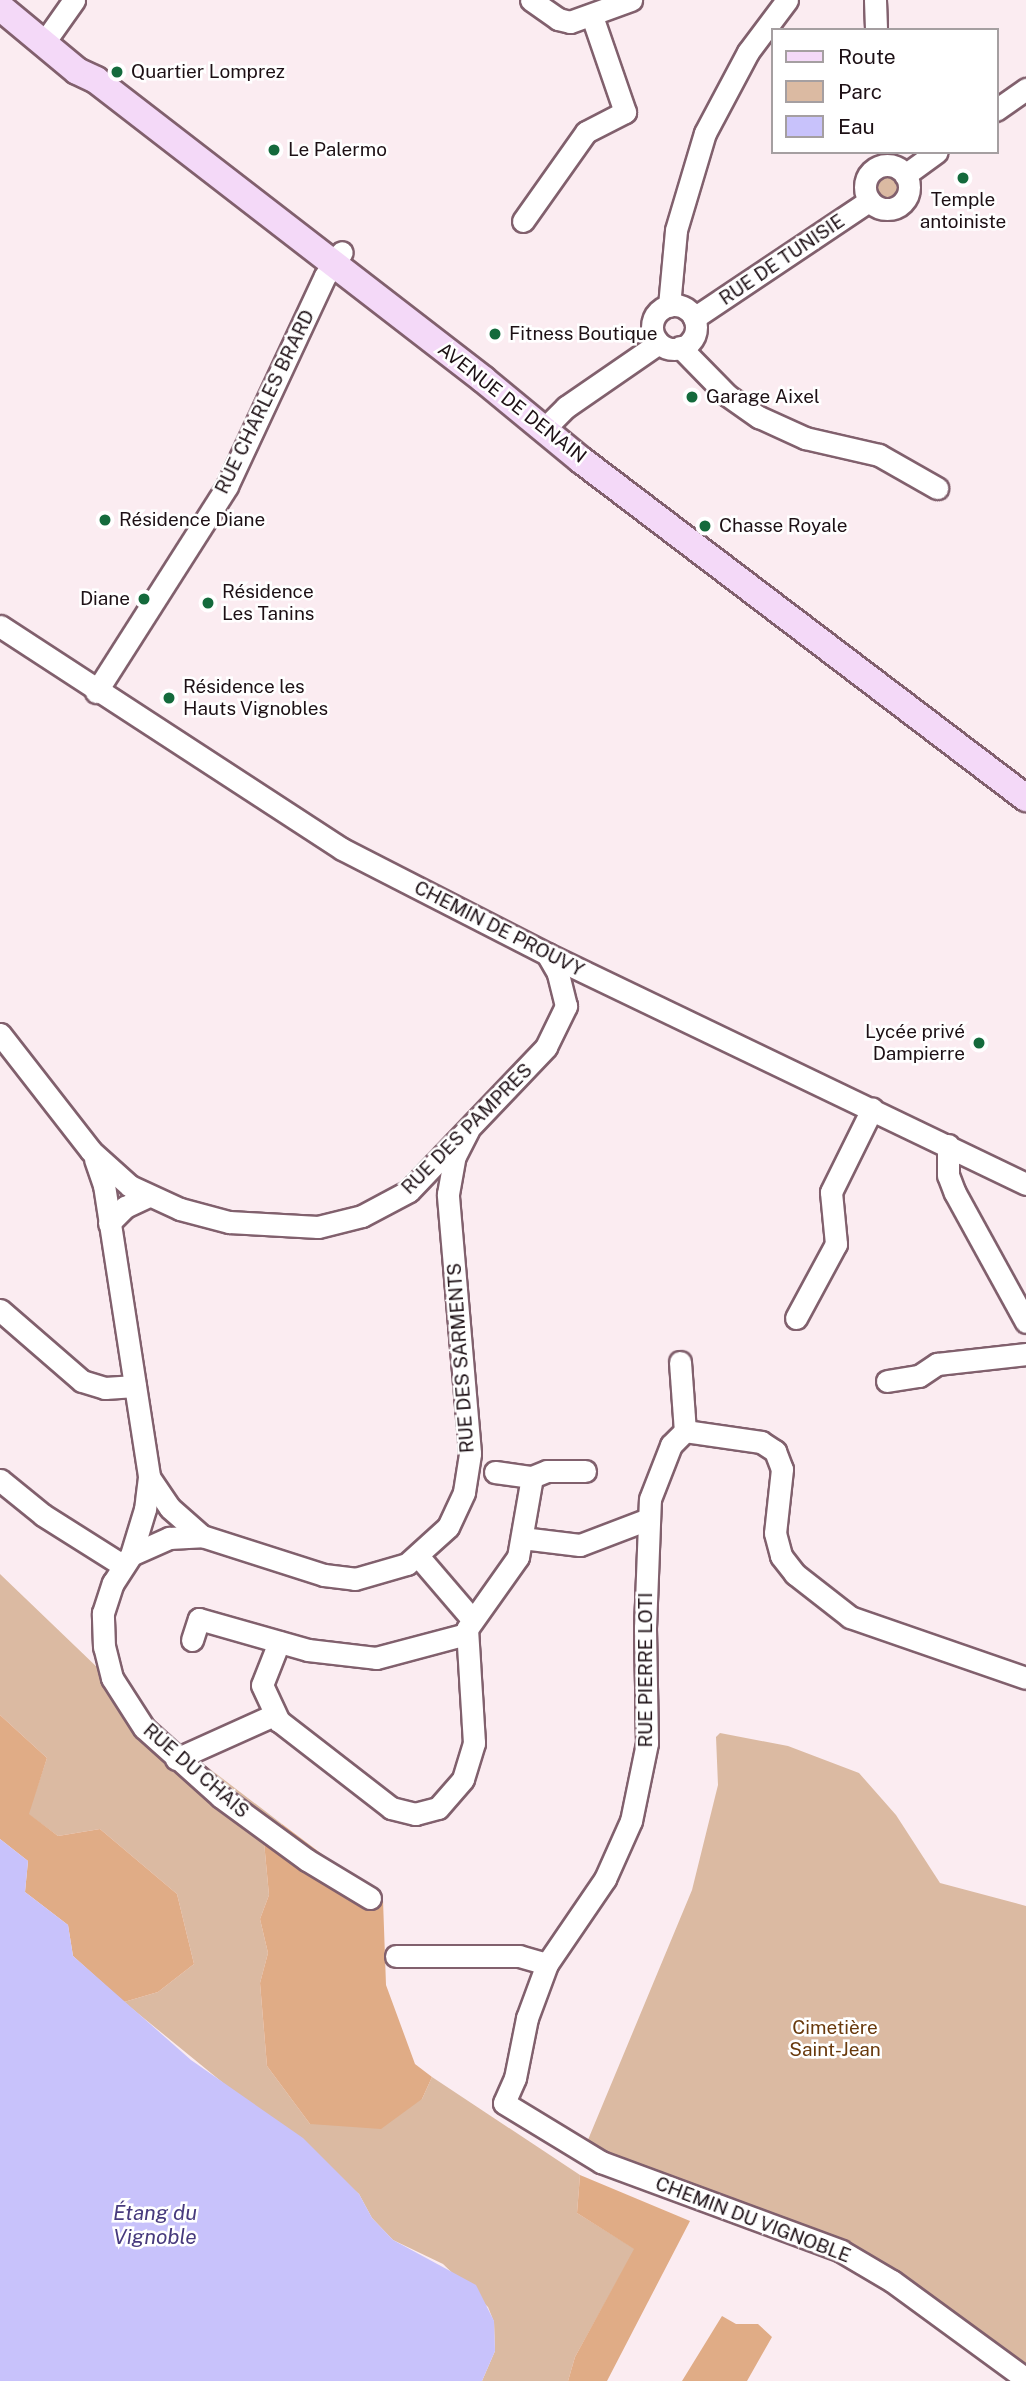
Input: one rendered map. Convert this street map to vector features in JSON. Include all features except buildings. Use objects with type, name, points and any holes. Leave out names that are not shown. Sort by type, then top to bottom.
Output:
[{"type":"main road","name":"AVENUE DE DENAIN","points":[[10,0],[48,37],[119,97],[337,259],[484,380],[549,424],[1026,785]]},
{"type":"main road","name":"AVENUE DE DENAIN","points":[[0,7],[48,37]]},
{"type":"main road","name":"AVENUE DE DENAIN","points":[[549,424],[1026,798]]},
{"type":"street","points":[[48,37],[74,0]]},
{"type":"street","points":[[531,0],[564,21],[592,16],[631,0]]},
{"type":"street","points":[[656,345],[653,331],[669,306],[676,230],[705,133],[748,52],[787,0]]},
{"type":"street","points":[[874,0],[876,28]]},
{"type":"street","points":[[523,221],[586,132],[625,113],[592,16]]},
{"type":"street","points":[[998,109],[1026,89]]},
{"type":"street","points":[[905,175],[934,154]]},
{"type":"street","points":[[885,158],[905,175],[909,191],[901,204],[885,209],[869,201],[866,179],[885,158]]},
{"type":"street","name":"RUE DE TUNISIE","points":[[694,318],[869,201]]},
{"type":"street","name":"RUE CHARLES BRARD","points":[[96,692],[227,486],[337,259]]},
{"type":"street","points":[[656,345],[669,351],[680,347],[692,335],[694,318],[685,306],[669,306]]},
{"type":"street","points":[[549,424],[656,345]]},
{"type":"street","points":[[680,347],[722,390],[759,417],[805,438],[879,455],[937,488]]},
{"type":"street","name":"CHEMIN DE PROUVY","points":[[0,626],[96,692],[335,845],[547,954],[1026,1184]]},
{"type":"street","points":[[547,954],[561,980],[566,1006]]},
{"type":"street","name":"RUE DES PAMPRES","points":[[0,1034],[91,1151],[123,1182],[149,1196],[229,1222],[303,1228],[362,1216],[409,1191],[547,1047],[566,1006],[601,980]]},
{"type":"street","points":[[796,1318],[836,1244],[831,1192],[872,1109]]},
{"type":"street","name":"RUE DES SARMENTS","points":[[202,1536],[345,1579],[377,1576],[418,1556],[453,1518],[467,1481],[471,1453],[449,1209],[452,1167],[468,1130]]},
{"type":"street","points":[[948,1145],[948,1175],[955,1193],[1026,1322]]},
{"type":"street","name":"RUE DU CHAIS","points":[[91,1151],[102,1176],[149,1477],[145,1509],[103,1613],[106,1657],[128,1708],[176,1759],[287,1846],[370,1898]]},
{"type":"street","points":[[409,1191],[430,1192],[449,1209]]},
{"type":"street","points":[[109,1223],[125,1207],[149,1196]]},
{"type":"street","points":[[0,1310],[82,1381],[105,1388],[135,1386]]},
{"type":"street","points":[[887,1381],[919,1376],[943,1363],[1026,1354]]},
{"type":"street","points":[[680,1362],[685,1432],[761,1442],[775,1451],[782,1469],[775,1532],[781,1556],[795,1574],[850,1617],[1026,1678]]},
{"type":"street","name":"RUE PIERRE LOTI","points":[[504,2103],[515,2078],[527,2018],[547,1964],[617,1858],[642,1779],[649,1704],[645,1637],[650,1499],[671,1445],[685,1432]]},
{"type":"street","points":[[495,1472],[532,1477],[547,1471],[585,1471]]},
{"type":"street","name":"RUE DU CHAIS","points":[[149,1477],[170,1508],[202,1536]]},
{"type":"street","points":[[192,1640],[199,1619],[318,1652],[376,1658],[469,1627],[511,1570],[522,1538],[532,1477]]},
{"type":"street","points":[[0,1480],[43,1515],[126,1560],[159,1541],[202,1536]]},
{"type":"street","points":[[522,1538],[580,1545],[648,1519]]},
{"type":"street","points":[[279,1642],[263,1679],[274,1715],[391,1808],[406,1813],[430,1811],[456,1791],[472,1752],[475,1723],[469,1627],[418,1556]]},
{"type":"street","points":[[176,1759],[274,1715]]},
{"type":"street","points":[[396,1956],[519,1956],[547,1964]]},
{"type":"street","name":"CHEMIN DU VIGNOBLE","points":[[504,2103],[601,2162],[841,2251],[892,2281],[1026,2379]]},
{"type":"green space","points":[[886,176],[894,179],[897,187],[894,195],[886,198],[878,195],[875,187],[878,179]]},
{"type":"green space","points":[[0,1574],[176,1743],[282,1824],[264,1842],[269,1895],[260,1919],[268,1953],[260,1983],[267,2066],[310,2124],[422,2099],[432,2077],[580,2175],[577,2213],[635,2249],[575,2357],[568,2381],[482,2381],[495,2351],[494,2322],[488,2307],[443,2264],[393,2240],[372,2218],[359,2194],[124,2002],[158,1992],[194,1964],[177,1894],[100,1829],[58,1836],[28,1814],[47,1758],[0,1715]]},
{"type":"green space","name":"Cimetière Saint-Jean","points":[[720,1733],[788,1746],[859,1773],[896,1815],[940,1883],[1026,1906],[1026,2364],[891,2267],[774,2217],[585,2147],[692,1890],[718,1785],[716,1737]]},
{"type":"shaded area","points":[[0,1715],[47,1758],[29,1814],[58,1836],[100,1829],[177,1894],[194,1964],[158,1992],[124,2002],[73,1956],[68,1925],[25,1892],[28,1861],[0,1839]]},
{"type":"shaded area","points":[[282,1824],[383,1900],[386,1985],[415,2064],[432,2077],[422,2099],[381,2129],[310,2124],[267,2066],[260,1983],[268,1953],[260,1919],[269,1895],[264,1842]]},
{"type":"shaded area","points":[[580,2175],[690,2221],[607,2381],[568,2381],[575,2357],[634,2249],[577,2213]]},
{"type":"shaded area","points":[[722,2316],[736,2324],[758,2324],[772,2337],[747,2381],[682,2381]]},
{"type":"water","name":"Étang du Vignoble","points":[[0,1839],[28,1861],[25,1892],[68,1925],[73,1956],[191,2060],[303,2138],[359,2194],[372,2218],[393,2240],[476,2285],[494,2321],[495,2351],[482,2381],[0,2381]]},
{"type":"place","name":"Quartier Lomprez","points":[[117,72]]},
{"type":"place","name":"Le Palermo","points":[[274,150]]},
{"type":"place","name":"Temple antoiniste","points":[[963,178]]},
{"type":"place","name":"Fitness Boutique","points":[[495,334]]},
{"type":"place","name":"Garage Aixel","points":[[692,397]]},
{"type":"place","name":"Résidence Diane","points":[[105,520]]},
{"type":"place","name":"Chasse Royale","points":[[705,526]]},
{"type":"place","name":"Diane","points":[[144,599]]},
{"type":"place","name":"Résidence Les Tanins","points":[[208,603]]},
{"type":"place","name":"Résidence les Hauts Vignobles","points":[[169,698]]},
{"type":"place","name":"Lycée privé Dampierre","points":[[979,1043]]}]
